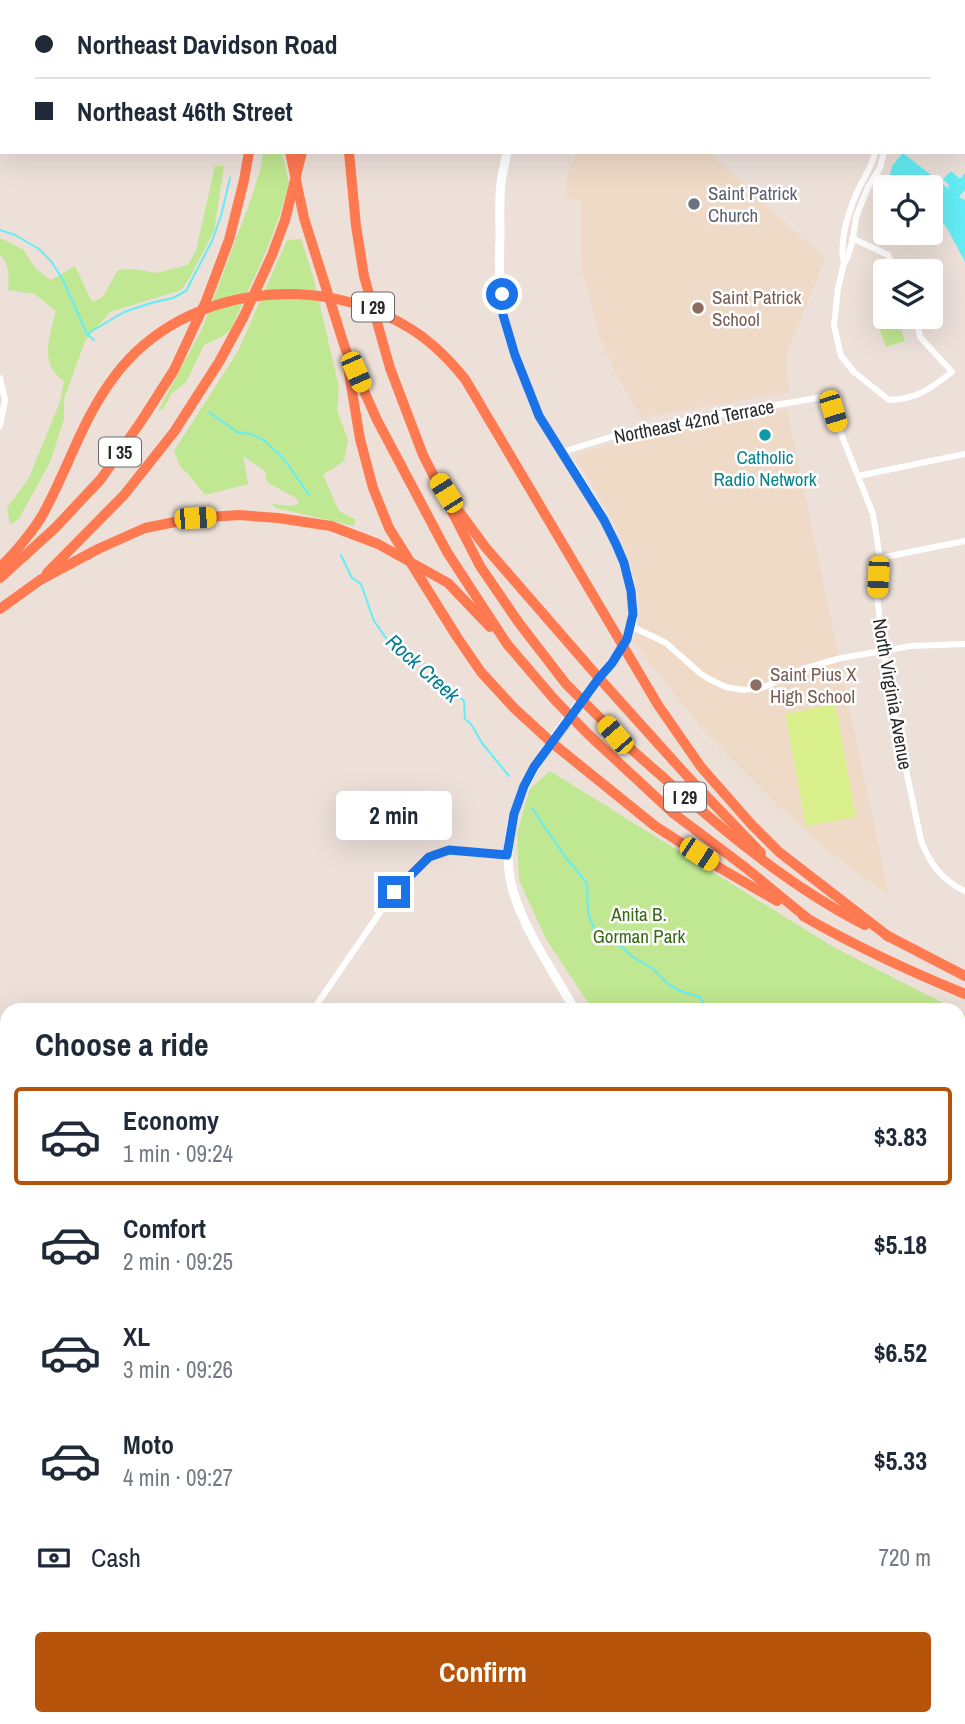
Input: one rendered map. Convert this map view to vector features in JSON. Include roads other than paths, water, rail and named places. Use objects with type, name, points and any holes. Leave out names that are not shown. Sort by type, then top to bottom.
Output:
[{"type":"highway","name":"I 35","points":[[0,578],[55,528],[101,479],[174,370],[206,301],[229,240],[249,154]]},
{"type":"highway","name":"I 29","points":[[290,154],[304,218],[345,348],[377,420],[447,552],[506,644],[588,734],[673,813],[807,918],[914,973],[965,994]]},
{"type":"highway","name":"I 35","points":[[0,609],[40,580],[124,495],[174,432],[219,362],[272,255],[285,220],[302,154]]},
{"type":"highway","name":"I 29","points":[[349,154],[364,276],[390,368],[423,455],[480,566],[519,623],[566,684],[615,735],[728,834],[833,909],[965,976]]},
{"type":"highway","points":[[0,567],[43,516],[86,420],[101,395],[119,370],[164,330],[195,313],[229,301],[278,293],[333,297],[387,315],[430,342],[465,379],[658,705],[701,767],[779,852],[889,937]]},
{"type":"highway","points":[[345,348],[360,439],[373,488],[389,528],[481,672],[514,708],[551,742],[655,826],[720,868],[807,918]]},
{"type":"highway","points":[[423,455],[477,536],[599,678],[774,869]]},
{"type":"highway","points":[[40,580],[145,528],[195,518],[239,515],[278,518],[331,526],[378,544],[447,583],[506,644]]},
{"type":"street","points":[[507,154],[500,184],[503,315],[515,355],[539,416],[604,520],[624,563],[633,614],[627,639],[612,663],[551,742],[524,786],[514,814],[507,855],[516,901],[571,1003]]},
{"type":"street","points":[[844,263],[841,255],[844,234],[853,200],[873,165],[875,154]]},
{"type":"street","points":[[884,154],[880,168],[860,203],[853,239],[838,288],[834,325],[841,356],[854,372],[889,400],[905,400],[919,395],[952,372],[920,337],[918,329]]},
{"type":"street","points":[[844,234],[888,255],[890,259]]},
{"type":"street","points":[[0,378],[5,400],[0,426]]},
{"type":"street","name":"Northeast 42nd Terrace","points":[[562,452],[611,437],[677,422],[828,396]]},
{"type":"street","name":"North Virginia Avenue","points":[[828,396],[873,514],[880,558],[877,595],[883,650],[921,840],[936,869],[953,886],[965,891]]},
{"type":"street","points":[[858,476],[965,454]]},
{"type":"street","points":[[880,558],[965,541]]},
{"type":"street","points":[[631,626],[666,643],[709,679],[735,689],[760,688],[819,664],[883,650],[965,644]]},
{"type":"street","points":[[318,1003],[394,892],[429,857],[449,850],[507,855]]},
{"type":"water","points":[[904,154],[931,175],[890,175],[892,166]]},
{"type":"water","points":[[951,171],[960,179],[965,173],[965,190],[959,197],[965,200],[965,262],[943,224],[943,184],[950,190],[943,179]]},
{"type":"waterway","points":[[87,334],[124,312],[173,298],[186,291],[212,241],[230,178]]},
{"type":"waterway","name":"Rock Creek","points":[[0,230],[39,249],[51,261],[63,280],[87,334],[94,340]]},
{"type":"waterway","name":"Rock Creek","points":[[209,412],[237,432],[251,434],[265,441],[284,459],[309,495]]},
{"type":"waterway","name":"Rock Creek","points":[[341,555],[352,578],[361,584],[374,621],[388,641],[397,650],[413,655],[464,701],[465,719],[509,776]]},
{"type":"waterway","name":"Rock Creek","points":[[532,808],[566,858],[587,883],[588,913],[595,931],[652,968],[669,985],[700,997],[703,1003]]},
{"type":"place","name":"Saint Patrick Church","points":[[694,204]]},
{"type":"place","name":"Saint Patrick School","points":[[698,308]]},
{"type":"place","name":"Catholic Radio Network","points":[[765,435]]},
{"type":"place","name":"Saint Pius X High School","points":[[756,685]]},
{"type":"park label","name":"Anita B. Gorman Park","points":[[639,925]]}]
